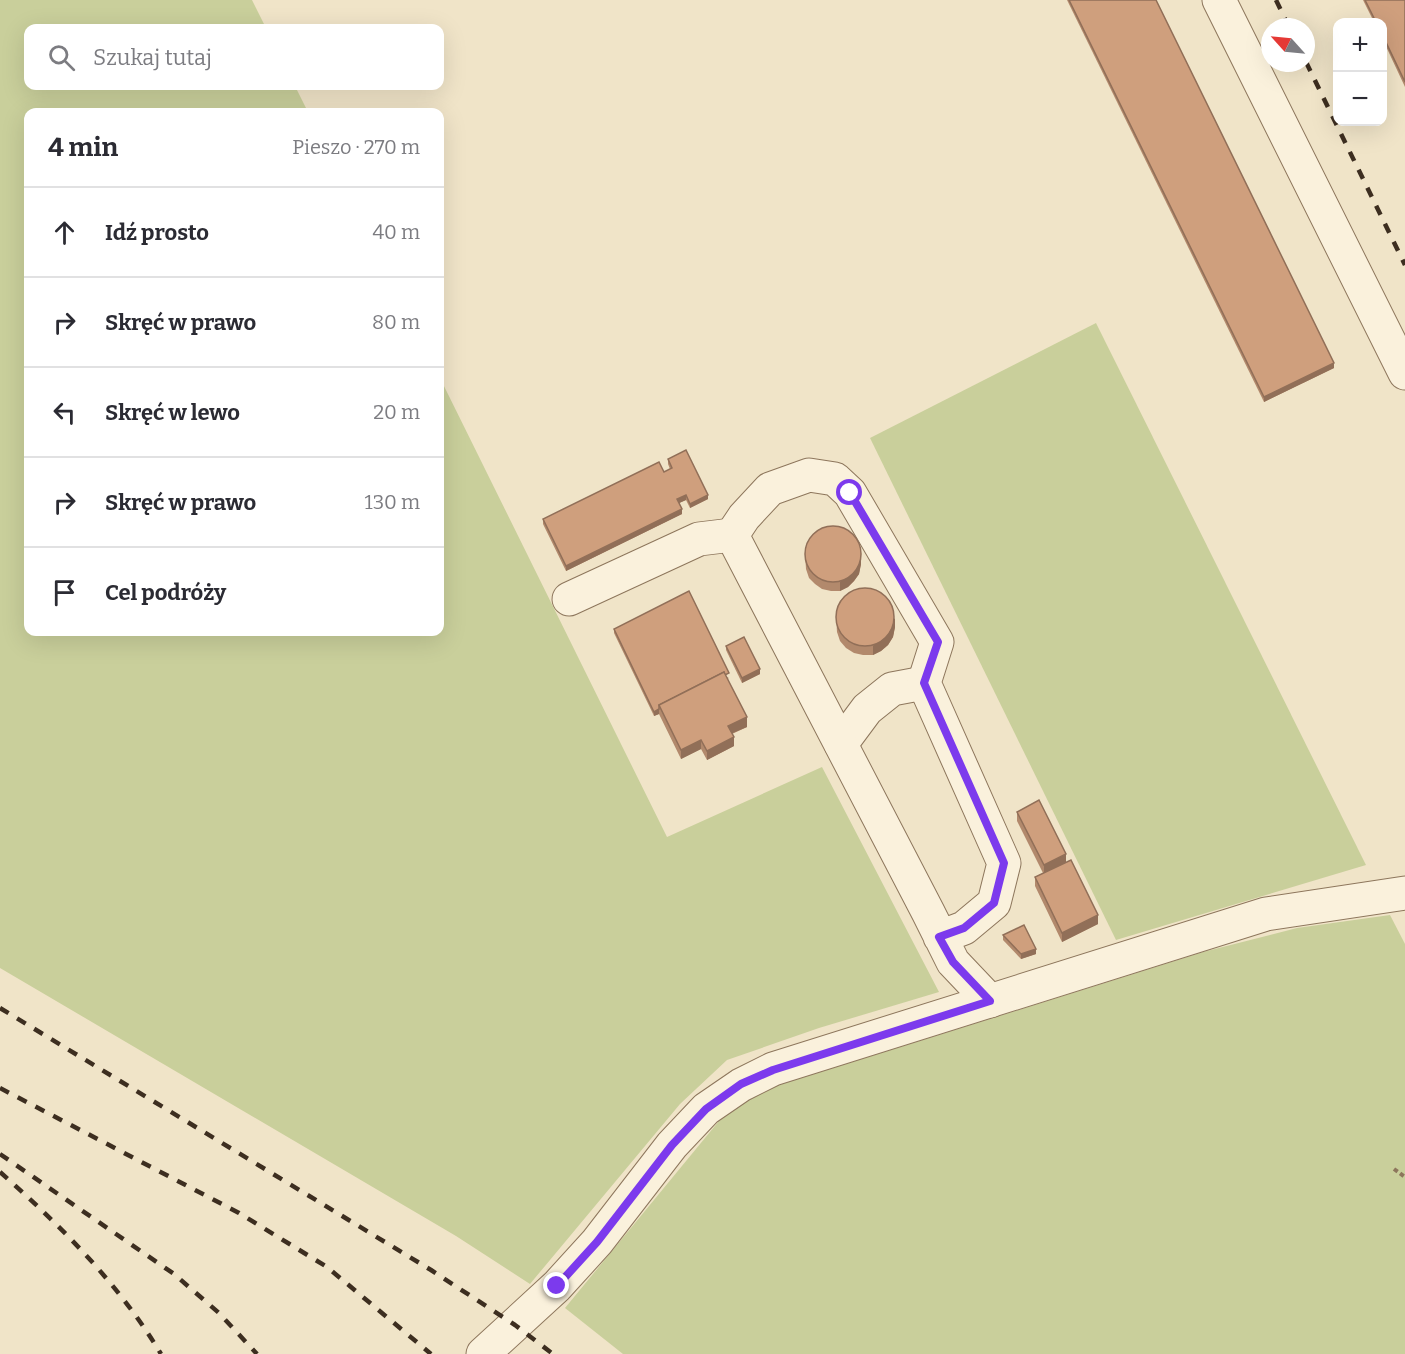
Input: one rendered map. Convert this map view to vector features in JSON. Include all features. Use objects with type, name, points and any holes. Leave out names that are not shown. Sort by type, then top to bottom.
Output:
[{"type":"lane","points":[[1219,0],[1405,373]]},
{"type":"lane","points":[[569,599],[699,539],[732,535],[744,517],[770,489],[809,475],[835,479],[850,493],[938,642],[924,683],[1004,863],[994,903],[964,928],[939,937]]},
{"type":"lane","points":[[732,535],[939,937],[953,962],[990,1001]]},
{"type":"lane","points":[[841,744],[867,709],[892,689],[924,683]]},
{"type":"lane","points":[[483,1354],[557,1286],[581,1260],[692,1123],[706,1109],[741,1084],[773,1070],[1266,915],[1405,893]]},
{"type":"path","points":[[1394,1169],[1405,1177]]},
{"type":"green space","points":[[0,0],[252,0],[264,24],[24,24],[24,90],[297,90],[306,108],[24,108],[24,636],[444,636],[444,386],[667,837],[822,767],[939,992],[819,1028],[727,1060],[680,1104],[530,1284],[456,1236],[0,968]]},
{"type":"green space","points":[[1096,323],[1366,865],[1116,940],[870,438]]},
{"type":"green space","points":[[1390,915],[1405,944],[1405,1354],[623,1354],[565,1308],[719,1121],[763,1090],[1203,952],[1297,928]]},
{"type":"building","points":[[1069,0],[1156,0],[1334,363],[1264,397]]},
{"type":"building","points":[[1365,0],[1405,0],[1405,82],[1387,44],[1387,18],[1374,18]]},
{"type":"building","points":[[686,450],[708,495],[690,504],[686,495],[677,499],[682,509],[566,566],[543,519],[659,462],[664,472],[672,468],[668,459]]},
{"type":"building","points":[[833,526],[844,528],[853,534],[859,543],[861,554],[859,565],[853,574],[844,580],[833,582],[822,580],[813,574],[807,565],[805,554],[807,543],[813,534],[822,528]]},
{"type":"building","points":[[865,588],[876,590],[889,601],[894,617],[892,628],[881,641],[865,646],[854,644],[841,633],[836,617],[838,606],[849,593]]},
{"type":"building","points":[[689,591],[729,673],[725,675],[724,672],[659,705],[659,709],[654,712],[614,629]]},
{"type":"building","points":[[744,637],[760,669],[742,678],[726,646]]},
{"type":"building","points":[[724,672],[747,717],[728,726],[734,737],[707,751],[701,740],[681,750],[659,705]]},
{"type":"building","points":[[1039,800],[1066,854],[1044,865],[1017,812]]},
{"type":"building","points":[[1071,860],[1098,915],[1062,933],[1035,877]]},
{"type":"building","points":[[1024,925],[1036,949],[1021,954],[1003,935]]},
{"type":"railway","points":[[1276,0],[1285,18]]},
{"type":"railway","points":[[1311,72],[1405,265]]},
{"type":"railway","points":[[0,1008],[431,1270],[515,1325],[553,1354]]},
{"type":"railway","points":[[0,1088],[239,1213],[327,1267],[431,1354]]},
{"type":"railway","points":[[0,1154],[174,1274],[219,1313],[257,1354]]},
{"type":"railway","points":[[0,1172],[88,1257],[127,1304],[161,1354]]},
{"type":"route","points":[[557,1286],[597,1242],[672,1145],[706,1109],[741,1084],[773,1070],[990,1001],[953,962],[939,937],[964,928],[994,903],[1004,863],[924,683],[938,642],[850,493]]}]
